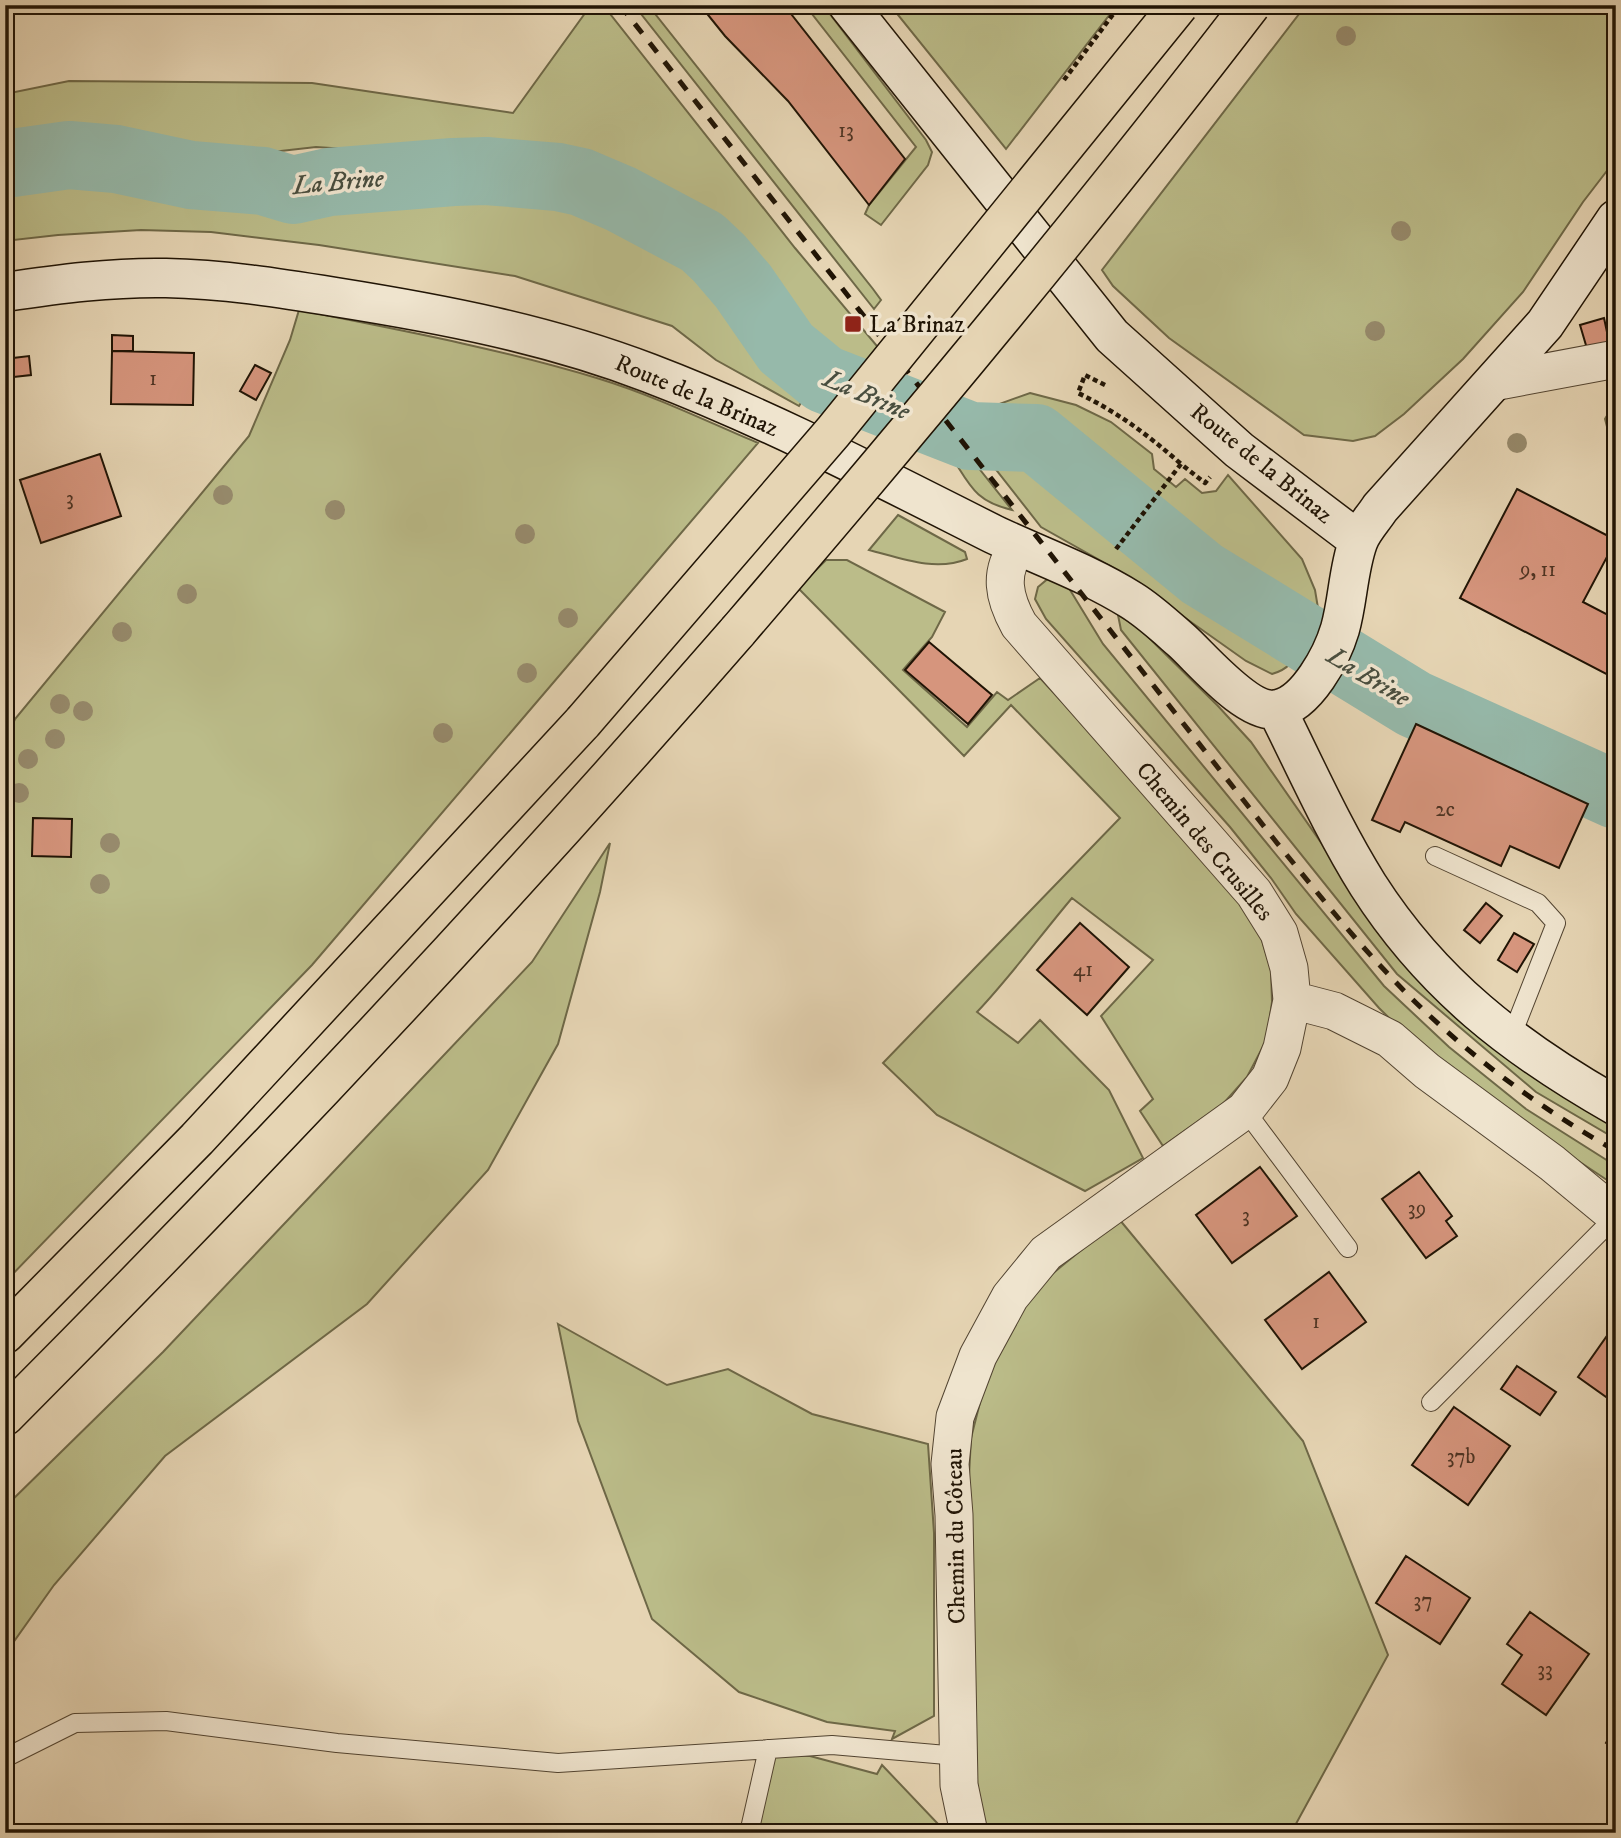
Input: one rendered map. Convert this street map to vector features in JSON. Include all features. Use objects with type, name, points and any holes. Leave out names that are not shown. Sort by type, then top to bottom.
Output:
[{"type":"highway","points":[[5,1334],[197,1139],[583,722],[833,432],[1179,5]]},
{"type":"highway","points":[[5,1416],[264,1152],[628,757],[886,458],[1014,304],[1251,5]]},
{"type":"street","name":"Route de la Brinaz","points":[[848,5],[1112,336],[1239,450],[1358,540],[1380,508],[1545,324],[1616,219]]},
{"type":"street","name":"Route de la Brinaz","points":[[5,292],[96,280],[166,278],[236,282],[415,310],[540,337],[647,372],[743,412],[1100,583],[1135,602],[1235,691],[1257,706],[1277,710]]},
{"type":"street","points":[[1493,382],[1616,359]]},
{"type":"street","points":[[1358,540],[1339,633],[1312,686],[1297,701],[1277,710],[1339,834],[1369,885],[1421,956],[1467,1003],[1510,1040],[1563,1076],[1616,1106]]},
{"type":"street","name":"Chemin des Crusilles","points":[[1018,546],[1010,557],[1005,594],[1019,625],[1254,893],[1279,933],[1289,968],[1292,1000]]},
{"type":"street","points":[[1292,1000],[1334,1011],[1390,1038],[1427,1071],[1552,1163],[1616,1216]]},
{"type":"street","name":"Chemin du Côteau","points":[[970,1833],[959,1785],[954,1514],[950,1464],[956,1417],[978,1356],[1010,1297],[1045,1253],[1245,1110],[1270,1078],[1283,1048],[1292,1000]]},
{"type":"lane","points":[[1435,856],[1538,903],[1556,923],[1510,1040]]},
{"type":"lane","points":[[1245,1110],[1348,1248]]},
{"type":"lane","points":[[1431,1402],[1616,1216]]},
{"type":"lane","points":[[5,1758],[75,1723],[166,1721],[337,1743],[558,1763],[832,1745],[958,1756]]},
{"type":"lane","points":[[750,1833],[768,1749]]},
{"type":"path","points":[[1108,387],[1085,375],[1078,393],[1110,408],[1143,431],[1196,477]]},
{"type":"path","points":[[1119,545],[1181,464]]},
{"type":"green space","points":[[591,5],[603,5],[795,248],[892,364],[866,394],[822,365],[725,243],[650,199],[559,167],[455,156],[316,147],[228,157],[91,139],[5,152],[5,94],[69,81],[312,83],[513,113]]},
{"type":"green space","points":[[634,5],[648,5],[873,289],[881,300],[874,309]]},
{"type":"green space","points":[[805,5],[823,5],[926,140],[932,152],[928,165],[881,225],[865,214],[869,205],[916,147]]},
{"type":"green space","points":[[890,5],[1117,5],[1006,149]]},
{"type":"green space","points":[[1306,5],[1616,5],[1616,159],[1583,202],[1523,292],[1463,359],[1404,414],[1375,436],[1353,441],[1304,435],[1169,338],[1113,286],[1102,270]]},
{"type":"green space","points":[[86,166],[219,187],[312,198],[400,194],[478,197],[559,207],[669,250],[811,387],[799,406],[716,360],[672,326],[515,276],[319,245],[211,232],[141,230],[5,241],[5,180]]},
{"type":"green space","points":[[299,310],[488,349],[563,368],[660,401],[758,443],[312,965],[5,1282],[5,742],[15,719],[249,436],[290,340]]},
{"type":"green space","points":[[1030,393],[1076,405],[1111,422],[1152,454],[1154,469],[1176,487],[1185,479],[1202,493],[1216,491],[1228,475],[1302,559],[1315,590],[1319,614],[1285,668],[1272,674],[1246,661],[1119,571],[1041,527],[976,444],[1035,447],[1190,563],[1038,435],[967,430],[988,408]]},
{"type":"green space","points":[[1616,401],[1616,462],[1605,419]]},
{"type":"green space","points":[[958,442],[1012,510],[989,502],[974,490],[949,453]]},
{"type":"green space","points":[[898,515],[965,552],[967,559],[955,563],[930,564],[869,550]]},
{"type":"green space","points":[[826,560],[847,560],[945,612],[932,637],[903,670],[967,727],[997,692],[1008,700],[1040,678],[1206,857],[1238,896],[1261,937],[1271,970],[1272,1002],[1267,1039],[1247,1077],[1223,1104],[1163,1146],[1140,1111],[1153,1099],[1101,1016],[1153,960],[1072,898],[977,1012],[1018,1043],[1040,1020],[1109,1090],[1143,1158],[1085,1191],[937,1115],[883,1063],[1120,818],[1011,705],[964,756],[798,588]]},
{"type":"green space","points":[[1050,577],[1067,585],[1103,644],[1384,986],[1449,1047],[1526,1109],[1616,1166],[1616,1186],[1506,1113],[1423,1051],[1379,1008],[1296,914],[1230,827],[1046,619],[1035,599],[1038,587]]},
{"type":"green space","points":[[1118,615],[1139,628],[1251,742],[1377,923],[1616,1123],[1616,1139],[1536,1092],[1397,974],[1121,630]]},
{"type":"green space","points":[[1616,772],[1616,831],[1607,826]]},
{"type":"green space","points":[[610,843],[600,892],[558,1044],[488,1170],[367,1304],[165,1456],[54,1585],[5,1654],[5,1507],[163,1352],[532,962]]},
{"type":"green space","points":[[1119,1219],[1303,1441],[1388,1655],[1291,1833],[979,1833],[967,1514],[971,1438],[986,1379],[1035,1288]]},
{"type":"green space","points":[[558,1324],[667,1385],[728,1369],[812,1414],[928,1444],[934,1533],[934,1716],[892,1739],[895,1731],[827,1722],[739,1692],[652,1619],[578,1421]]},
{"type":"green space","points":[[771,1753],[810,1756],[877,1774],[882,1765],[940,1826],[942,1833],[754,1833]]},
{"type":"building","points":[[700,5],[784,5],[905,159],[869,205],[788,101],[725,36]]},
{"type":"building","points":[[1604,318],[1610,346],[1588,352],[1580,325]]},
{"type":"building","points":[[112,335],[133,336],[133,351],[112,351]]},
{"type":"building","points":[[112,351],[194,353],[193,405],[111,404]]},
{"type":"building","points":[[29,356],[31,375],[5,378],[5,359]]},
{"type":"building","points":[[255,365],[271,373],[256,400],[240,391]]},
{"type":"building","points":[[100,454],[121,516],[41,543],[20,480]]},
{"type":"building","points":[[1517,489],[1616,540],[1583,602],[1616,619],[1614,678],[1460,598]]},
{"type":"building","points":[[929,642],[992,695],[968,724],[905,670]]},
{"type":"building","points":[[1416,724],[1588,804],[1559,868],[1510,846],[1501,866],[1405,822],[1400,832],[1372,820]]},
{"type":"building","points":[[33,818],[72,819],[71,857],[32,856]]},
{"type":"building","points":[[1486,903],[1502,916],[1480,943],[1464,930]]},
{"type":"building","points":[[1080,923],[1129,967],[1087,1015],[1037,970]]},
{"type":"building","points":[[1514,933],[1534,944],[1517,972],[1498,960]]},
{"type":"building","points":[[1260,1167],[1297,1216],[1232,1263],[1196,1215]]},
{"type":"building","points":[[1419,1172],[1452,1216],[1446,1221],[1457,1236],[1426,1258],[1382,1199]]},
{"type":"building","points":[[1329,1272],[1366,1322],[1302,1369],[1265,1320]]},
{"type":"building","points":[[1616,1323],[1616,1404],[1578,1377]]},
{"type":"building","points":[[1517,1366],[1556,1392],[1540,1415],[1501,1389]]},
{"type":"building","points":[[1454,1407],[1510,1446],[1468,1505],[1412,1465]]},
{"type":"building","points":[[1406,1556],[1470,1598],[1440,1644],[1376,1603]]},
{"type":"building","points":[[1530,1612],[1589,1654],[1546,1715],[1502,1684],[1522,1655],[1507,1644]]},
{"type":"building","points":[[1616,1726],[1616,1749],[1606,1743]]},
{"type":"waterway","name":"La Brine","points":[[5,164],[69,155],[116,159],[191,175],[263,181],[293,190],[329,182],[486,171],[558,177],[581,182],[621,199],[702,242],[743,286],[786,348],[824,379],[970,436],[1036,438],[1202,574],[1414,704],[1616,795]]},
{"type":"railway","points":[[620,5],[1277,843],[1359,942],[1439,1025],[1495,1071],[1554,1113],[1616,1151]]},
{"type":"place","name":"La Brinaz","points":[[853,324]]}]
